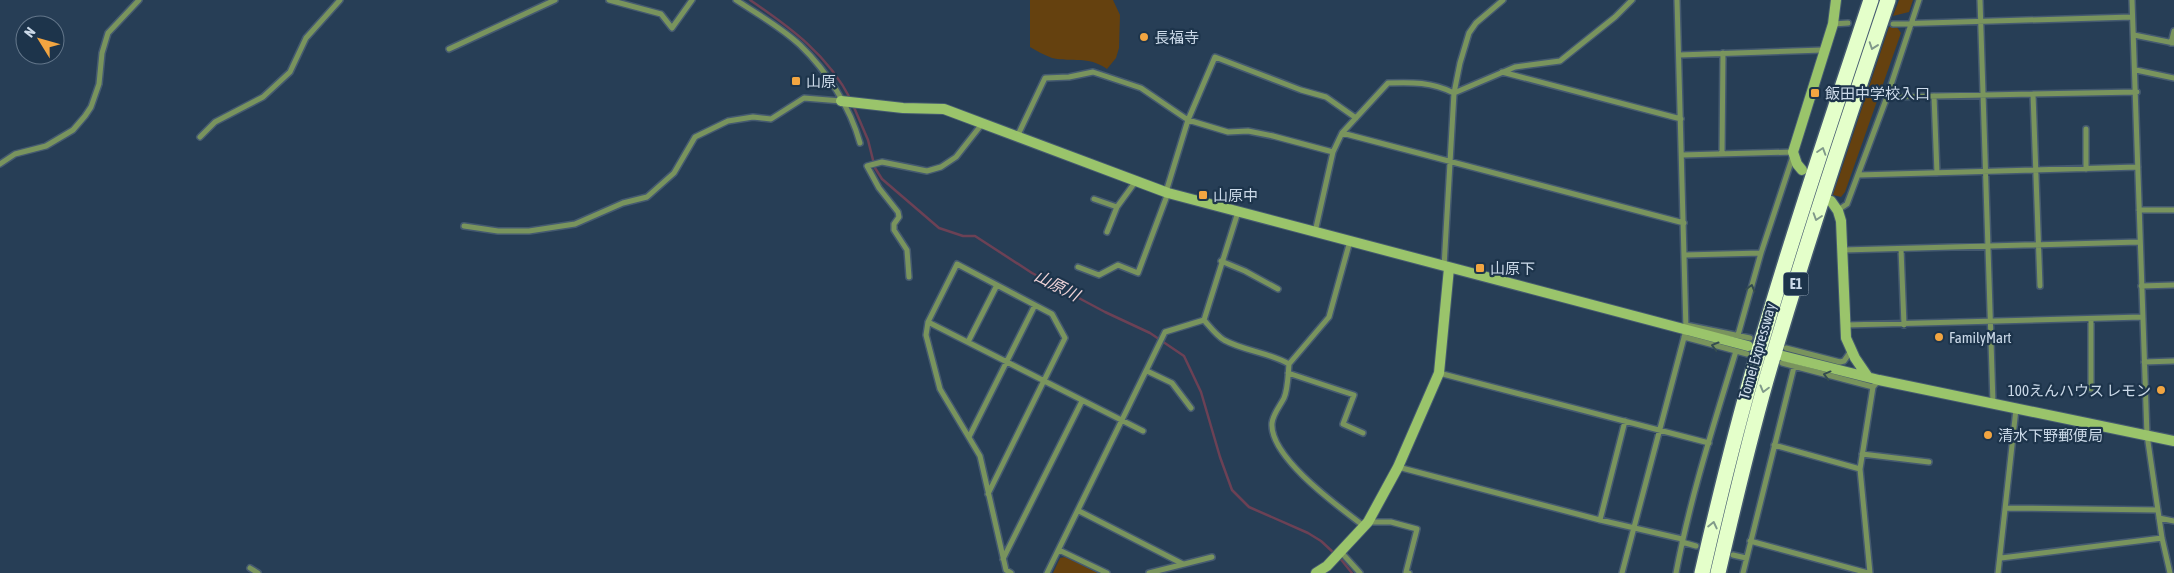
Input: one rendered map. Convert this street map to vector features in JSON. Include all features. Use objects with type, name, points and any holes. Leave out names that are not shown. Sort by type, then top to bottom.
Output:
[{"type":"highway","name":"Tomei Expressway","points":[[1702,573],[1723,482],[1755,364],[1798,222],[1871,0]]},
{"type":"highway","name":"Tomei Expressway","points":[[1718,573],[1738,485],[1770,368],[1817,216],[1888,0]]},
{"type":"street","points":[[0,164],[15,154],[46,146],[73,130],[85,116],[91,108],[99,84],[102,53],[108,34],[139,0]]},
{"type":"street","points":[[200,137],[215,122],[263,98],[290,72],[306,38],[340,0]]},
{"type":"street","points":[[449,49],[555,0]]},
{"type":"street","points":[[608,0],[661,14],[672,28],[692,0]]},
{"type":"street","points":[[736,0],[799,44],[834,86],[855,123],[860,143]]},
{"type":"street","points":[[1316,573],[1329,569],[1341,552],[1367,524],[1398,466],[1439,374],[1454,92],[1469,34],[1476,23],[1503,0]]},
{"type":"street","points":[[1314,232],[1333,152],[1342,133],[1388,83],[1420,82],[1454,92],[1515,67],[1560,61],[1615,17],[1632,0]]},
{"type":"street","points":[[1622,573],[1685,331],[1685,255],[1677,0]]},
{"type":"street","points":[[1738,335],[1823,50],[1833,24],[1836,0]]},
{"type":"street","points":[[1838,211],[1847,204],[1887,97],[1920,0]]},
{"type":"street","points":[[1980,0],[1993,404]]},
{"type":"street","points":[[2132,0],[2137,92],[2139,242],[2147,435],[2162,538],[2170,573]]},
{"type":"street","points":[[1893,24],[2132,17]]},
{"type":"street","points":[[1833,24],[1848,23]]},
{"type":"street","points":[[2134,34],[2173,43],[2174,31]]},
{"type":"street","points":[[1679,55],[1823,50]]},
{"type":"street","points":[[1722,154],[1723,53]]},
{"type":"street","points":[[1078,267],[1100,276],[1118,265],[1138,273],[1167,192],[1188,120],[1215,57],[1301,90],[1326,97],[1356,118]]},
{"type":"street","points":[[2136,70],[2174,78]]},
{"type":"street","points":[[1017,137],[1045,78],[1069,77],[1093,72],[1141,88],[1188,120],[1228,132],[1248,131],[1333,152]]},
{"type":"street","points":[[1502,72],[1681,119]]},
{"type":"street","points":[[1887,97],[2137,92]]},
{"type":"street","points":[[2034,94],[2040,286]]},
{"type":"street","points":[[1934,96],[1937,173]]},
{"type":"street","points":[[464,226],[498,231],[529,231],[575,224],[623,203],[647,196],[674,172],[695,137],[728,121],[753,117],[771,119],[804,98],[903,108],[944,109],[1167,192],[1685,331],[1748,346]]},
{"type":"street","points":[[909,277],[907,250],[894,230],[894,224],[899,217],[898,212],[879,188],[867,166],[882,162],[927,170],[941,167],[956,157],[982,124]]},
{"type":"street","points":[[2086,129],[2086,168]]},
{"type":"street","points":[[1342,133],[1684,223]]},
{"type":"street","points":[[1682,155],[1793,154]]},
{"type":"street","points":[[1793,154],[1802,170]]},
{"type":"street","points":[[1858,175],[2138,167]]},
{"type":"street","points":[[1107,232],[1117,207],[1136,181]]},
{"type":"street","points":[[1094,199],[1117,207]]},
{"type":"street","points":[[1750,541],[1869,573],[1860,469],[1873,381],[1851,351],[1846,338],[1841,221],[1838,211],[1831,202]]},
{"type":"street","points":[[2139,210],[2174,210]]},
{"type":"street","points":[[1204,320],[1221,261],[1238,212]]},
{"type":"street","points":[[1350,241],[1329,317],[1289,364],[1285,396],[1272,419],[1272,431],[1279,446],[1312,486],[1367,524],[1391,522],[1416,529],[1406,572],[1408,573]]},
{"type":"street","points":[[1843,250],[2139,242]]},
{"type":"street","points":[[1901,249],[1904,325]]},
{"type":"street","points":[[1685,255],[1761,253]]},
{"type":"street","points":[[1221,261],[1245,271],[1278,289]]},
{"type":"street","points":[[988,494],[1065,338],[1052,314],[957,264],[928,322],[926,334],[940,388],[980,456],[988,494],[1003,560],[1006,570],[1011,573]]},
{"type":"street","points":[[968,342],[997,285]]},
{"type":"street","points":[[2142,286],[2174,285]]},
{"type":"street","points":[[969,437],[1035,305]]},
{"type":"street","points":[[1846,325],[1990,323],[2142,317]]},
{"type":"street","points":[[2091,319],[2091,389]]},
{"type":"street","points":[[1204,320],[1215,334],[1226,341],[1275,357],[1289,364]]},
{"type":"street","points":[[1047,573],[1165,332],[1204,320]]},
{"type":"street","points":[[928,322],[1143,431]]},
{"type":"street","points":[[1685,331],[1738,335],[1748,346]]},
{"type":"street","points":[[1685,331],[1736,351],[1748,346]]},
{"type":"street","points":[[1676,573],[1682,540],[1736,351]]},
{"type":"street","points":[[1784,356],[1840,362],[1844,361],[1851,351]]},
{"type":"street","points":[[1784,356],[1873,381]]},
{"type":"street","points":[[1784,356],[1794,367],[1993,404],[2174,441]]},
{"type":"street","points":[[2144,362],[2174,361]]},
{"type":"street","points":[[1742,573],[1794,367]]},
{"type":"street","points":[[1147,372],[1172,383],[1191,408]]},
{"type":"street","points":[[1288,372],[1354,394],[1343,424],[1363,433]]},
{"type":"street","points":[[1439,374],[1709,443]]},
{"type":"street","points":[[1003,560],[1082,401]]},
{"type":"street","points":[[1998,573],[2016,409]]},
{"type":"street","points":[[1600,520],[1625,421]]},
{"type":"street","points":[[1774,445],[1860,469]]},
{"type":"street","points":[[1862,454],[1928,462]]},
{"type":"street","points":[[1398,466],[1682,540],[1696,546]]},
{"type":"street","points":[[2006,508],[2158,510]]},
{"type":"street","points":[[1079,511],[1183,564]]},
{"type":"street","points":[[2159,518],[2174,521]]},
{"type":"street","points":[[2001,558],[2162,538]]},
{"type":"street","points":[[1059,550],[1107,573]]},
{"type":"street","points":[[1341,552],[1360,573]]},
{"type":"street","points":[[1733,555],[1746,558]]},
{"type":"street","points":[[1149,573],[1212,557]]},
{"type":"street","points":[[250,568],[258,573]]},
{"type":"shaded area","points":[[1030,0],[1113,0],[1120,15],[1119,48],[1116,58],[1107,69],[1093,62],[1052,58],[1030,47]]},
{"type":"shaded area","points":[[1899,0],[1913,0],[1909,12],[1893,16]]},
{"type":"shaded area","points":[[1889,27],[1897,27],[1901,33],[1845,192],[1841,197],[1833,195]]},
{"type":"shaded area","points":[[1065,557],[1098,573],[1053,573],[1060,558]]},
{"type":"waterway","name":"山原川","points":[[750,0],[794,32],[820,56],[842,84],[851,100]]},
{"type":"waterway","name":"山原川","points":[[853,105],[868,140],[875,168],[882,179],[939,228],[963,236],[975,236],[1032,273],[1105,312],[1150,333],[1184,356],[1201,392],[1232,490],[1249,507],[1308,533],[1321,541],[1335,554]]},
{"type":"waterway","name":"山原川","points":[[1339,557],[1352,573]]},
{"type":"place","name":"長福寺","points":[[1144,37]]},
{"type":"place","name":"山原","points":[[796,81]]},
{"type":"place","name":"飯田中学校入口","points":[[1815,93]]},
{"type":"place","name":"山原中","points":[[1203,195]]},
{"type":"place","name":"山原下","points":[[1480,268]]},
{"type":"place","name":"FamilyMart","points":[[1939,337]]},
{"type":"place","name":"100えんハウス レモン","points":[[2161,390]]},
{"type":"place","name":"清水下野郵便局","points":[[1988,435]]}]
